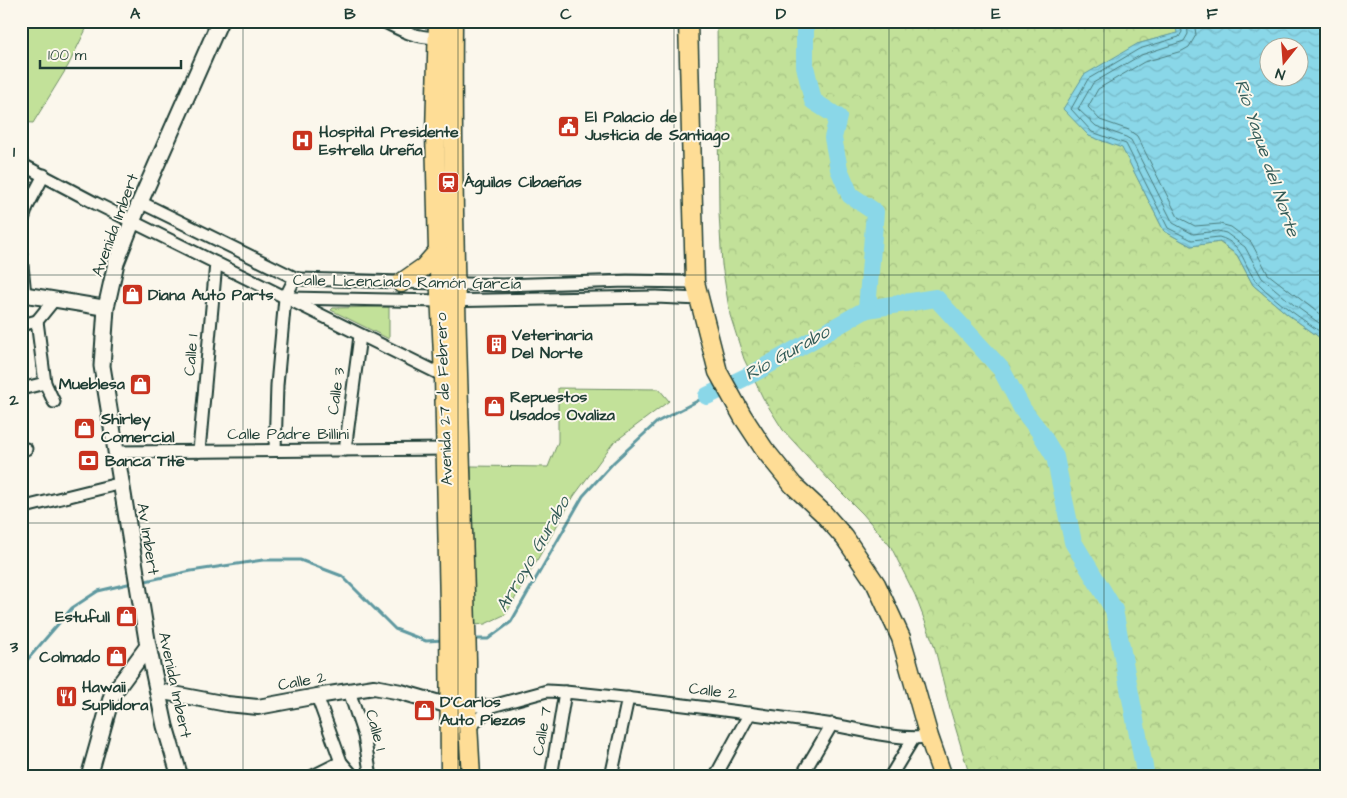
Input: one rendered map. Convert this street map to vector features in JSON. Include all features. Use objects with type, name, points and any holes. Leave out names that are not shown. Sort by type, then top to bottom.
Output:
[{"type":"main road","name":"Avenida Imbert","points":[[122,483],[102,366],[106,308],[116,263],[132,220],[220,21]]},
{"type":"main road","name":"Avenida 27 de Febrero","points":[[453,21],[449,293],[444,376],[453,449]]},
{"type":"main road","points":[[688,21],[695,282],[718,372],[743,417],[764,449],[793,484],[845,538],[876,584],[900,638],[921,738],[943,777]]},
{"type":"main road","name":"Avenida 27 de Febrero","points":[[438,30],[435,133],[438,251],[449,293],[457,367],[453,449],[459,706],[450,777]]},
{"type":"main road","points":[[401,283],[424,267],[438,251]]},
{"type":"main road","name":"Av Imbert","points":[[122,483],[140,600]]},
{"type":"main road","name":"Avenida Imbert","points":[[140,600],[165,726],[180,777]]},
{"type":"main road","points":[[89,777],[112,695],[148,646]]},
{"type":"main road","name":"Avenida 27 de Febrero","points":[[459,706],[469,728],[471,777]]},
{"type":"street","points":[[383,21],[420,38],[438,30]]},
{"type":"street","name":"Calle Licenciado Ramón García","points":[[21,164],[94,203],[132,220],[285,298],[449,293],[656,297],[699,300]]},
{"type":"street","points":[[21,226],[26,207],[44,175]]},
{"type":"street","name":"Calle Licenciado Ramón García","points":[[140,202],[295,278],[401,283],[449,293],[502,285],[695,282]]},
{"type":"street","points":[[21,255],[23,294],[106,308]]},
{"type":"street","name":"Calle 1","points":[[199,451],[216,263]]},
{"type":"street","points":[[275,450],[277,385],[285,298],[295,278]]},
{"type":"street","points":[[285,298],[444,376]]},
{"type":"street","points":[[21,325],[37,321],[54,300]]},
{"type":"street","points":[[37,321],[45,384],[54,402]]},
{"type":"street","name":"Calle 3","points":[[345,450],[360,336]]},
{"type":"street","points":[[21,389],[45,384]]},
{"type":"street","name":"Calle Padre Billini","points":[[116,452],[453,449]]},
{"type":"street","points":[[21,508],[122,483]]},
{"type":"street","name":"Calle 2","points":[[158,691],[228,704],[258,707],[374,688],[401,692],[459,706],[492,706],[547,691],[565,692],[750,713],[921,738]]},
{"type":"street","name":"Calle 1","points":[[349,691],[364,736],[373,775]]},
{"type":"street","name":"Calle 7","points":[[550,777],[565,692]]},
{"type":"street","points":[[317,696],[341,762],[354,777]]},
{"type":"street","points":[[611,777],[628,698]]},
{"type":"street","name":"Calle 2","points":[[469,728],[492,706]]},
{"type":"street","points":[[715,777],[750,713]]},
{"type":"street","points":[[801,777],[832,724]]},
{"type":"street","points":[[890,777],[921,738]]},
{"type":"street","points":[[312,777],[341,762]]},
{"type":"green space","points":[[21,21],[90,21],[68,66],[33,123],[21,122]]},
{"type":"green space","points":[[717,21],[1175,21],[1178,33],[1137,44],[1089,136],[1122,147],[1164,231],[1191,246],[1219,242],[1237,255],[1253,285],[1287,314],[1326,342],[1326,777],[970,777],[934,645],[915,595],[891,547],[863,514],[783,430],[763,398],[744,359],[730,315],[722,265],[719,213]]},
{"type":"green space","points":[[389,307],[389,339],[331,310],[333,308]]},
{"type":"green space","points":[[558,388],[659,389],[669,401],[613,443],[574,496],[506,614],[485,624],[475,625],[471,466],[548,467],[558,442]]},
{"type":"water","points":[[1175,21],[1326,21],[1326,342],[1287,314],[1253,285],[1237,255],[1220,242],[1191,246],[1164,231],[1122,148],[1089,136],[1063,109],[1084,75],[1137,44],[1177,33]]},
{"type":"waterway","name":"Río Yaque del Norte","points":[[805,21],[805,66],[813,101],[838,117],[833,138],[839,169],[850,195],[875,212],[867,309],[936,298],[1001,369],[1023,410],[1040,432],[1055,457],[1073,542],[1114,610],[1146,777]]},
{"type":"waterway","name":"Río Gurabo","points":[[707,396],[754,373],[867,309]]},
{"type":"waterway","name":"Arroyo Gurabo","points":[[473,639],[488,639],[511,622],[583,496],[614,462],[657,422],[707,396]]},
{"type":"waterway","name":"Arroyo Gurabo","points":[[141,582],[191,571],[263,560],[300,560],[342,576],[395,629],[426,641],[444,640]]},
{"type":"waterway","name":"Arroyo Gurabo","points":[[21,667],[72,608],[98,591],[132,583]]},
{"type":"place","name":"El Palacio de Justicia de Santiago","points":[[569,126]]},
{"type":"place","name":"Hospital Presidente Estrella Ureña","points":[[303,141]]},
{"type":"place","name":"Águilas Cibaeñas","points":[[448,182]]},
{"type":"place","name":"Diana Auto Parts","points":[[132,295]]},
{"type":"place","name":"Veterinaria Del Norte","points":[[496,344]]},
{"type":"place","name":"Mueblesa","points":[[141,384]]},
{"type":"place","name":"Repuestos Usados Ovaliza","points":[[494,406]]},
{"type":"place","name":"Shirley Comercial","points":[[85,428]]},
{"type":"place","name":"Banca Tite","points":[[89,461]]},
{"type":"place","name":"Estufull","points":[[126,617]]},
{"type":"place","name":"Colmado","points":[[116,657]]},
{"type":"place","name":"Hawaii Suplidora","points":[[66,696]]},
{"type":"place","name":"D'Carlos Auto Piezas","points":[[424,711]]}]
